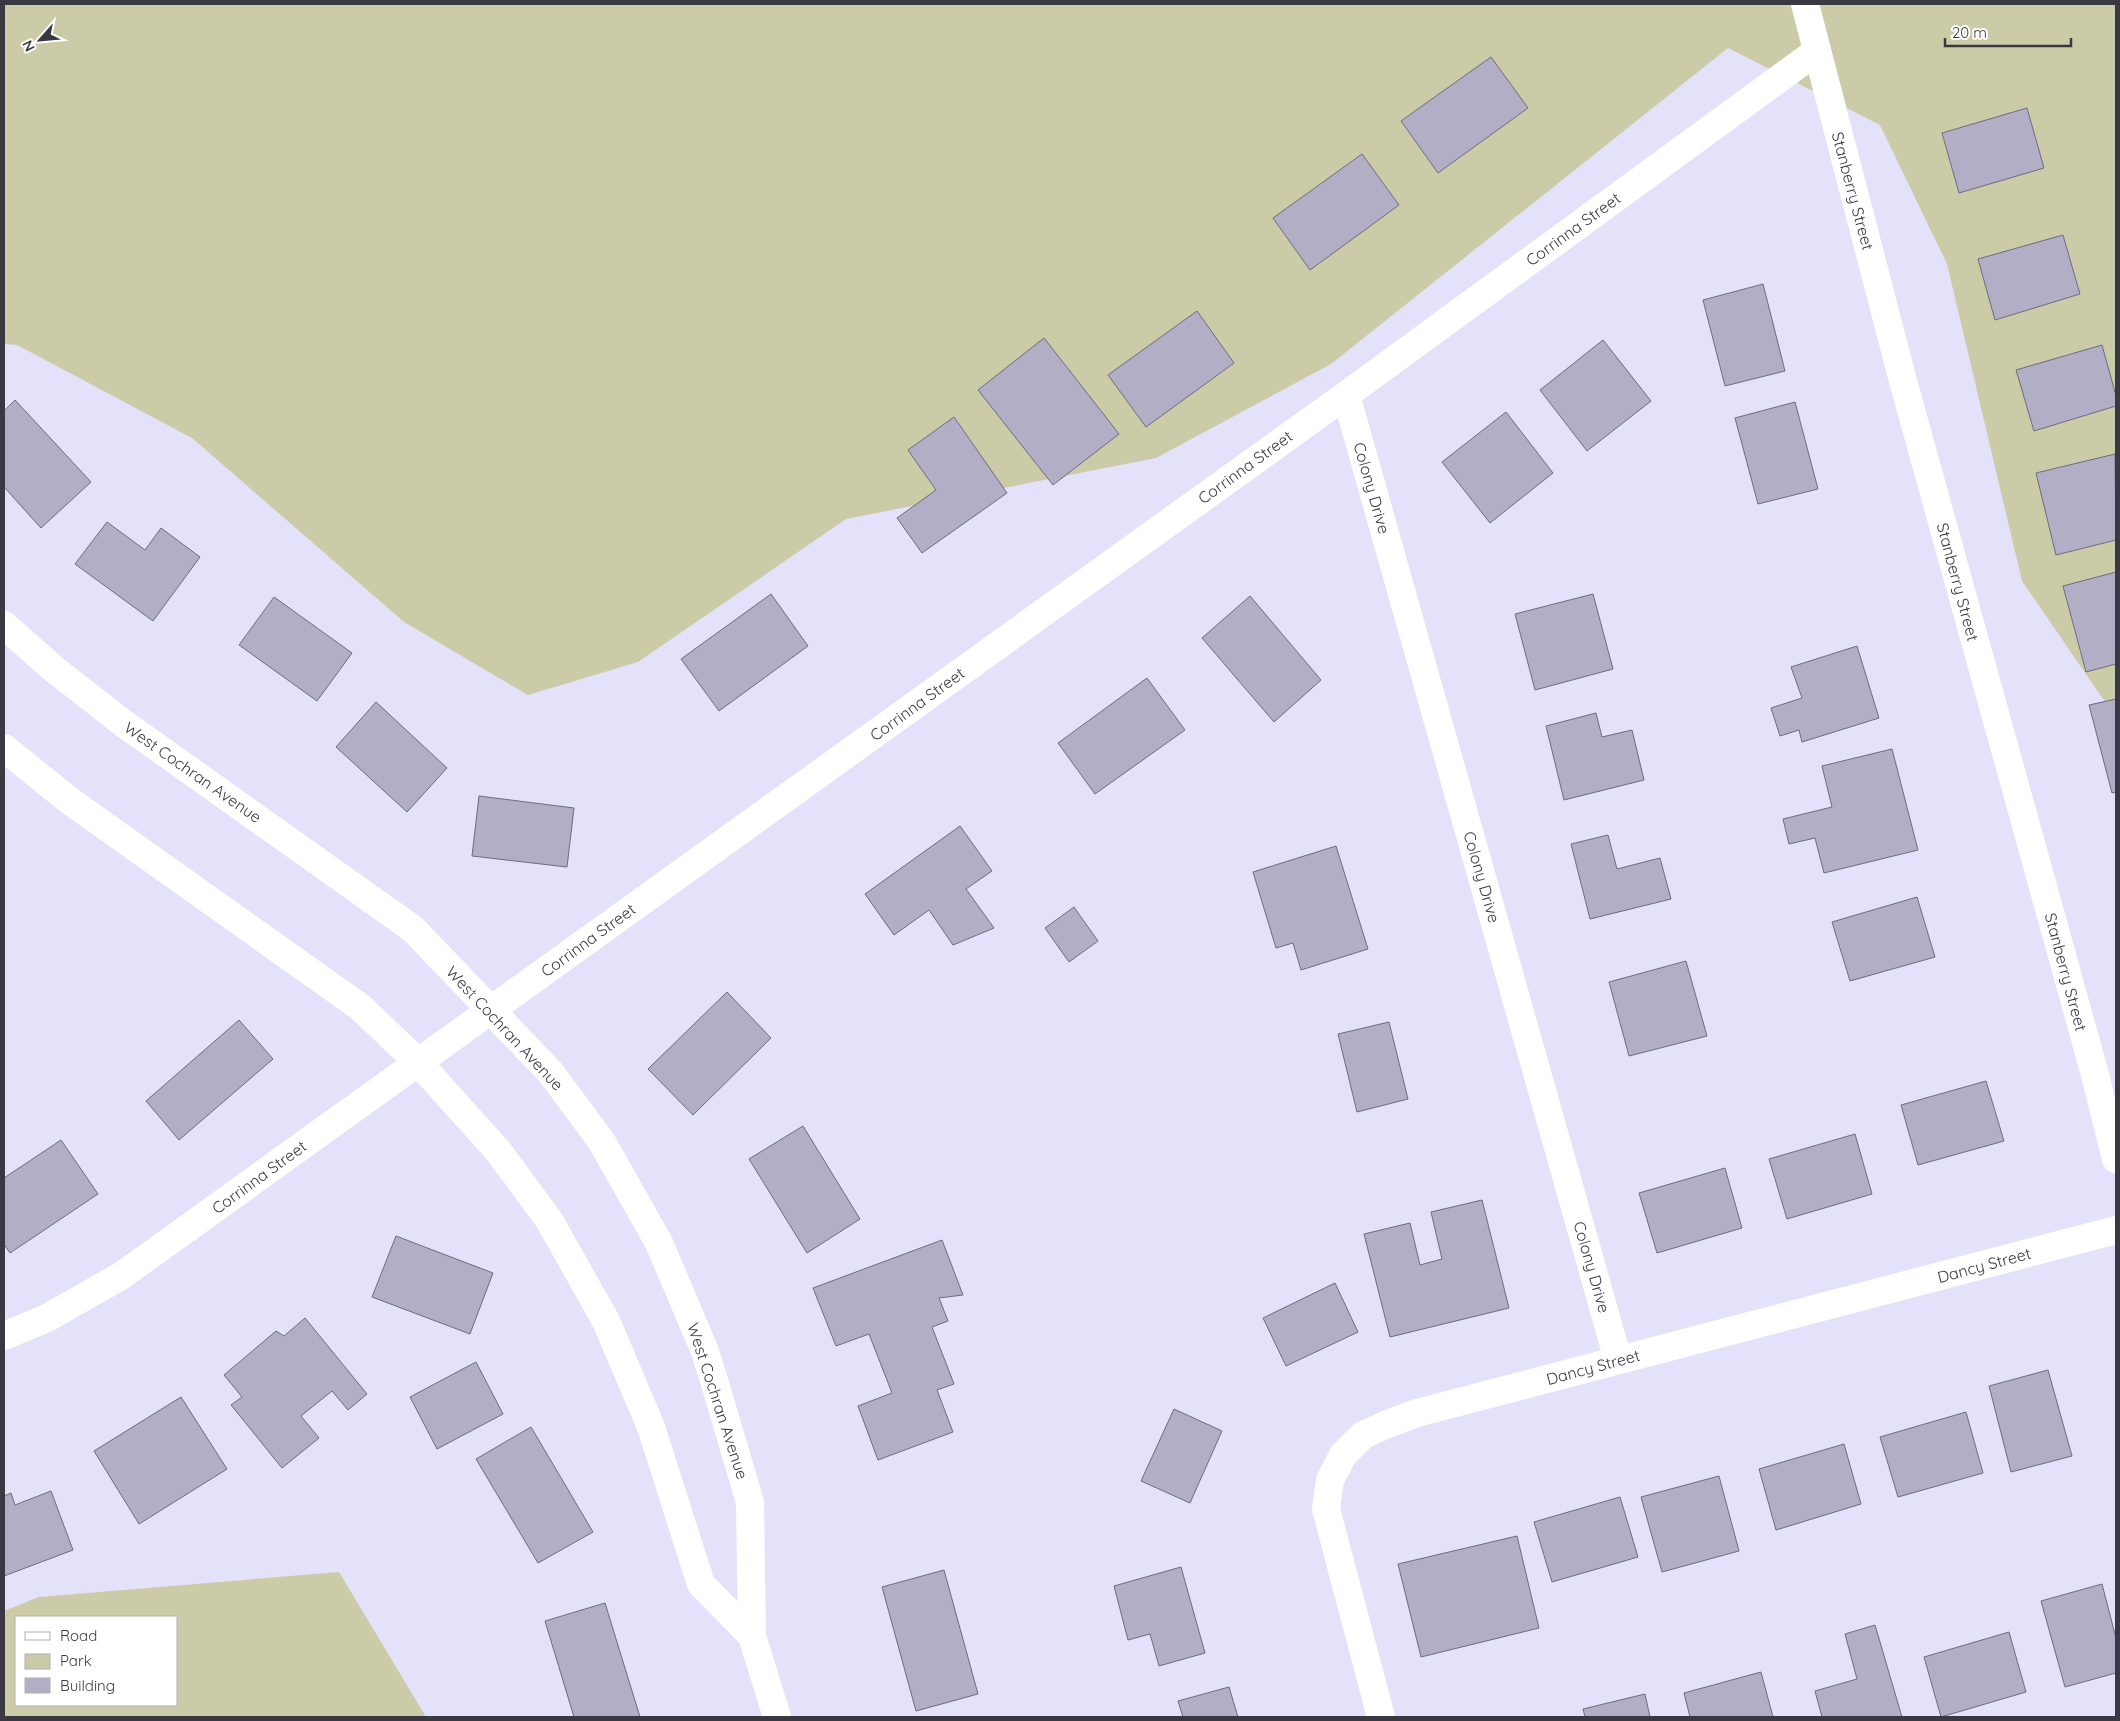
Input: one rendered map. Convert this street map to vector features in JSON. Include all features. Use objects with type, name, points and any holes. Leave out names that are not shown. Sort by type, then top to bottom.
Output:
[{"type":"street","name":"Stanberry Street","points":[[1804,4],[1902,380],[2094,1071],[2116,1159]]},
{"type":"street","name":"Corrinna Street","points":[[4,1336],[46,1318],[121,1276],[1346,395],[1817,51]]},
{"type":"street","name":"Colony Drive","points":[[1346,395],[1618,1360]]},
{"type":"street","name":"West Cochran Avenue","points":[[4,625],[55,670],[123,723],[413,929],[551,1073],[602,1142],[660,1243],[704,1349],[750,1502],[752,1636],[777,1717]]},
{"type":"street","name":"West Cochran Avenue","points":[[4,748],[70,801],[360,1007],[418,1062],[498,1151],[549,1220],[606,1320],[644,1409],[701,1584],[752,1636]]},
{"type":"street","name":"Dancy Street","points":[[1381,1717],[1326,1509],[1330,1480],[1343,1455],[1363,1435],[1390,1423],[1426,1411],[2116,1230]]},
{"type":"green space","points":[[4,4],[2116,4],[2116,718],[2022,581],[1947,264],[1880,125],[1728,48],[1331,364],[1156,458],[846,519],[638,662],[528,695],[404,622],[192,438],[17,345],[4,344]]},
{"type":"green space","points":[[339,1572],[426,1717],[4,1717],[4,1611],[39,1597]]},
{"type":"building","points":[[1491,57],[1528,108],[1438,173],[1401,121]]},
{"type":"building","points":[[2027,108],[2044,168],[1959,193],[1942,133]]},
{"type":"building","points":[[1362,154],[1399,205],[1310,270],[1273,218]]},
{"type":"building","points":[[2063,235],[2080,294],[1995,320],[1978,259]]},
{"type":"building","points":[[1763,284],[1785,371],[1725,386],[1703,300]]},
{"type":"building","points":[[1197,311],[1234,363],[1146,427],[1108,375]]},
{"type":"building","points":[[1044,338],[1119,434],[1053,485],[978,390]]},
{"type":"building","points":[[1603,340],[1651,401],[1587,451],[1540,390]]},
{"type":"building","points":[[2102,345],[2116,396],[2116,406],[2034,431],[2016,370]]},
{"type":"building","points":[[15,400],[91,482],[41,528],[4,487],[4,411]]},
{"type":"building","points":[[1795,402],[1818,489],[1758,504],[1735,418]]},
{"type":"building","points":[[1506,412],[1553,473],[1490,523],[1442,462]]},
{"type":"building","points":[[954,417],[1007,493],[922,553],[897,518],[936,490],[908,450]]},
{"type":"building","points":[[2115,454],[2116,540],[2056,555],[2036,473]]},
{"type":"building","points":[[107,522],[145,550],[161,528],[200,557],[153,621],[75,564]]},
{"type":"building","points":[[2116,572],[2116,664],[2086,672],[2063,586]]},
{"type":"building","points":[[771,594],[808,646],[719,711],[681,659]]},
{"type":"building","points":[[1593,594],[1613,669],[1535,690],[1515,614]]},
{"type":"building","points":[[1250,596],[1321,680],[1274,722],[1202,638]]},
{"type":"building","points":[[274,597],[352,653],[317,701],[239,645]]},
{"type":"building","points":[[1857,646],[1879,718],[1802,742],[1799,730],[1780,736],[1771,708],[1802,698],[1791,667]]},
{"type":"building","points":[[1147,678],[1185,730],[1095,794],[1058,743]]},
{"type":"building","points":[[2116,699],[2116,792],[2112,793],[2089,705]]},
{"type":"building","points":[[376,702],[447,768],[407,812],[336,747]]},
{"type":"building","points":[[1596,713],[1602,737],[1632,730],[1644,780],[1564,800],[1546,726]]},
{"type":"building","points":[[1892,749],[1918,850],[1824,873],[1815,838],[1789,844],[1783,819],[1832,807],[1822,766]]},
{"type":"building","points":[[479,796],[574,808],[567,867],[472,856]]},
{"type":"building","points":[[960,826],[992,871],[966,889],[994,928],[953,945],[929,910],[894,935],[865,894]]},
{"type":"building","points":[[1608,835],[1617,869],[1660,858],[1671,899],[1590,919],[1571,844]]},
{"type":"building","points":[[1336,846],[1368,949],[1301,970],[1293,943],[1276,948],[1253,872]]},
{"type":"building","points":[[1917,897],[1935,957],[1850,981],[1832,922]]},
{"type":"building","points":[[1074,907],[1098,941],[1069,962],[1045,928]]},
{"type":"building","points":[[1686,961],[1707,1036],[1629,1056],[1609,982]]},
{"type":"building","points":[[727,992],[771,1038],[693,1115],[648,1069]]},
{"type":"building","points":[[239,1020],[273,1059],[179,1140],[146,1101]]},
{"type":"building","points":[[1389,1022],[1408,1099],[1357,1112],[1338,1034]]},
{"type":"building","points":[[1986,1081],[2004,1141],[1918,1165],[1901,1105]]},
{"type":"building","points":[[803,1126],[860,1219],[807,1253],[749,1159]]},
{"type":"building","points":[[1855,1134],[1872,1194],[1787,1219],[1769,1159]]},
{"type":"building","points":[[61,1140],[98,1194],[10,1253],[4,1244],[4,1178]]},
{"type":"building","points":[[1725,1168],[1742,1228],[1657,1253],[1639,1193]]},
{"type":"building","points":[[1482,1200],[1509,1308],[1390,1337],[1364,1234],[1410,1223],[1420,1265],[1442,1259],[1431,1212]]},
{"type":"building","points":[[396,1236],[493,1273],[470,1334],[372,1297]]},
{"type":"building","points":[[942,1240],[963,1295],[939,1298],[948,1321],[932,1327],[954,1384],[937,1390],[953,1432],[878,1460],[858,1406],[892,1393],[869,1334],[836,1346],[813,1288]]},
{"type":"building","points":[[1335,1283],[1358,1332],[1286,1366],[1263,1318]]},
{"type":"building","points":[[305,1318],[367,1394],[348,1410],[332,1391],[301,1416],[319,1438],[282,1468],[231,1405],[242,1397],[224,1375],[276,1331],[284,1336]]},
{"type":"building","points":[[476,1362],[503,1414],[437,1449],[410,1397]]},
{"type":"building","points":[[2048,1370],[2072,1456],[2011,1472],[1989,1386]]},
{"type":"building","points":[[181,1397],[227,1469],[139,1524],[94,1451]]},
{"type":"building","points":[[1174,1409],[1222,1431],[1190,1503],[1141,1481]]},
{"type":"building","points":[[1966,1412],[1983,1473],[1898,1497],[1880,1437]]},
{"type":"building","points":[[531,1427],[593,1532],[538,1563],[476,1459]]},
{"type":"building","points":[[1844,1444],[1861,1504],[1776,1530],[1759,1469]]},
{"type":"building","points":[[1719,1476],[1739,1551],[1662,1572],[1641,1497]]},
{"type":"building","points":[[51,1491],[73,1550],[4,1576],[4,1496],[11,1493],[15,1505]]},
{"type":"building","points":[[1620,1497],[1638,1557],[1552,1582],[1534,1522]]},
{"type":"building","points":[[1517,1536],[1539,1628],[1421,1657],[1398,1564]]},
{"type":"building","points":[[1181,1567],[1205,1653],[1159,1666],[1150,1634],[1128,1640],[1114,1586]]},
{"type":"building","points":[[944,1570],[978,1694],[916,1711],[882,1587]]},
{"type":"building","points":[[2102,1584],[2116,1638],[2116,1673],[2065,1687],[2041,1601]]},
{"type":"building","points":[[605,1603],[640,1717],[574,1717],[545,1621]]},
{"type":"building","points":[[1875,1625],[1902,1717],[1822,1717],[1815,1691],[1857,1679],[1845,1634]]},
{"type":"building","points":[[2009,1632],[2026,1692],[1941,1717],[1924,1657]]},
{"type":"building","points":[[1761,1672],[1773,1717],[1690,1717],[1684,1693]]},
{"type":"building","points":[[1229,1687],[1238,1717],[1183,1717],[1178,1701]]},
{"type":"building","points":[[1645,1694],[1650,1717],[1585,1717],[1583,1709]]}]
